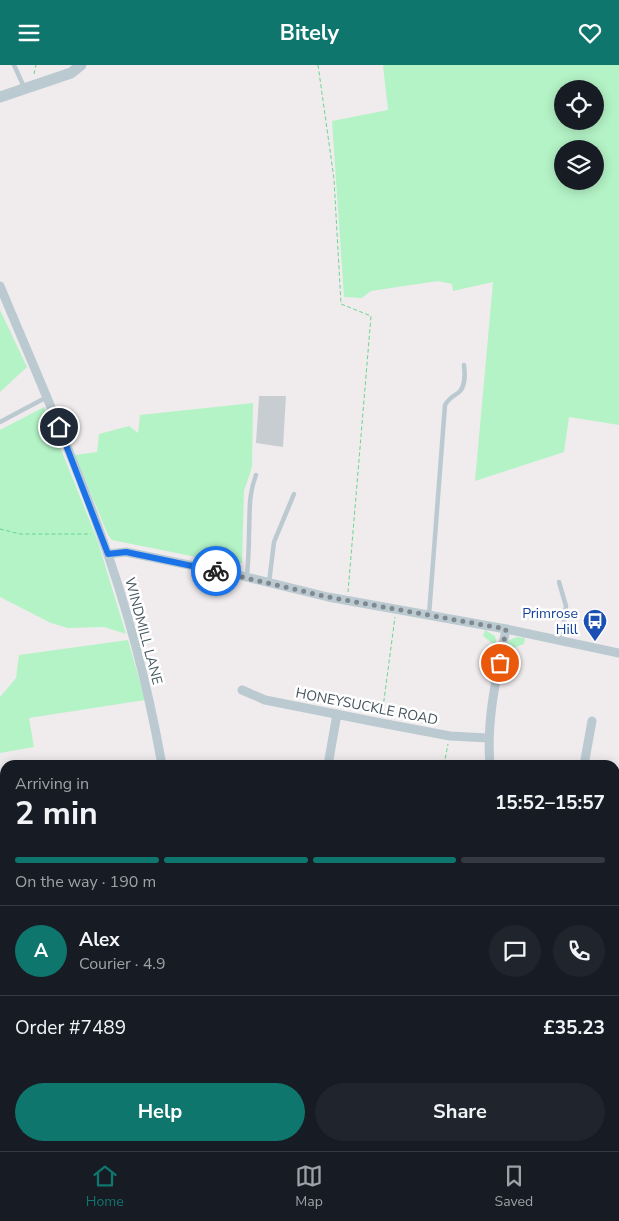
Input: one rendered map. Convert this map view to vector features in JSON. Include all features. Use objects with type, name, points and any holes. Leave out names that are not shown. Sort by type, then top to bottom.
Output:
[{"type":"street","points":[[0,97],[71,73],[81,65]]},
{"type":"street","name":"WINDMILL LANE","points":[[0,286],[101,533],[142,671],[161,760]]},
{"type":"street","points":[[108,554],[126,552],[347,600],[506,629],[619,653]]},
{"type":"street","points":[[490,760],[488,738],[490,714],[506,629]]},
{"type":"street","name":"HONEYSUCKLE ROAD","points":[[242,690],[265,700],[381,723],[450,736],[488,738]]},
{"type":"street","points":[[329,760],[337,714]]},
{"type":"street","points":[[585,760],[592,721]]},
{"type":"lane","points":[[14,65],[24,89]]},
{"type":"lane","points":[[429,616],[446,405],[448,399],[461,391],[465,380],[464,365]]},
{"type":"lane","points":[[0,422],[46,397]]},
{"type":"lane","points":[[247,577],[249,505],[251,489],[256,475]]},
{"type":"lane","points":[[269,583],[274,542],[294,494]]},
{"type":"lane","points":[[559,582],[566,607],[562,641]]},
{"type":"path","points":[[318,65],[334,179],[342,304],[371,316],[347,600]]},
{"type":"path","points":[[0,529],[20,534],[66,535],[101,533]]},
{"type":"path","points":[[381,723],[396,610]]},
{"type":"path","points":[[445,760],[449,741]]},
{"type":"green space","points":[[383,65],[619,65],[619,425],[569,417],[564,452],[475,481],[493,282],[453,291],[452,284],[438,281],[371,291],[362,298],[344,297],[332,121],[388,110]]},
{"type":"green space","points":[[0,310],[27,367],[0,392]]},
{"type":"green space","points":[[253,403],[252,467],[244,491],[242,563],[236,565],[112,540],[108,535],[75,455],[97,452],[99,434],[129,426],[138,433],[140,415]]},
{"type":"green space","points":[[44,407],[97,539],[126,634],[104,627],[68,628],[51,623],[0,597],[0,430]]},
{"type":"green space","points":[[485,630],[495,636],[497,647],[483,636]]},
{"type":"green space","points":[[517,637],[525,638],[524,644],[506,651],[509,640]]},
{"type":"green space","points":[[128,640],[145,700],[29,718],[34,747],[0,753],[0,697],[16,678],[19,655]]},
{"type":"building","points":[[259,396],[286,396],[283,447],[256,443]]},
{"type":"way so far","points":[[216,571],[328,597],[506,629],[500,663]]},
{"type":"place","name":"Primrose Hill","points":[[595,642]]},
{"type":"route","points":[[59,427],[108,554],[126,552],[216,571]]}]
